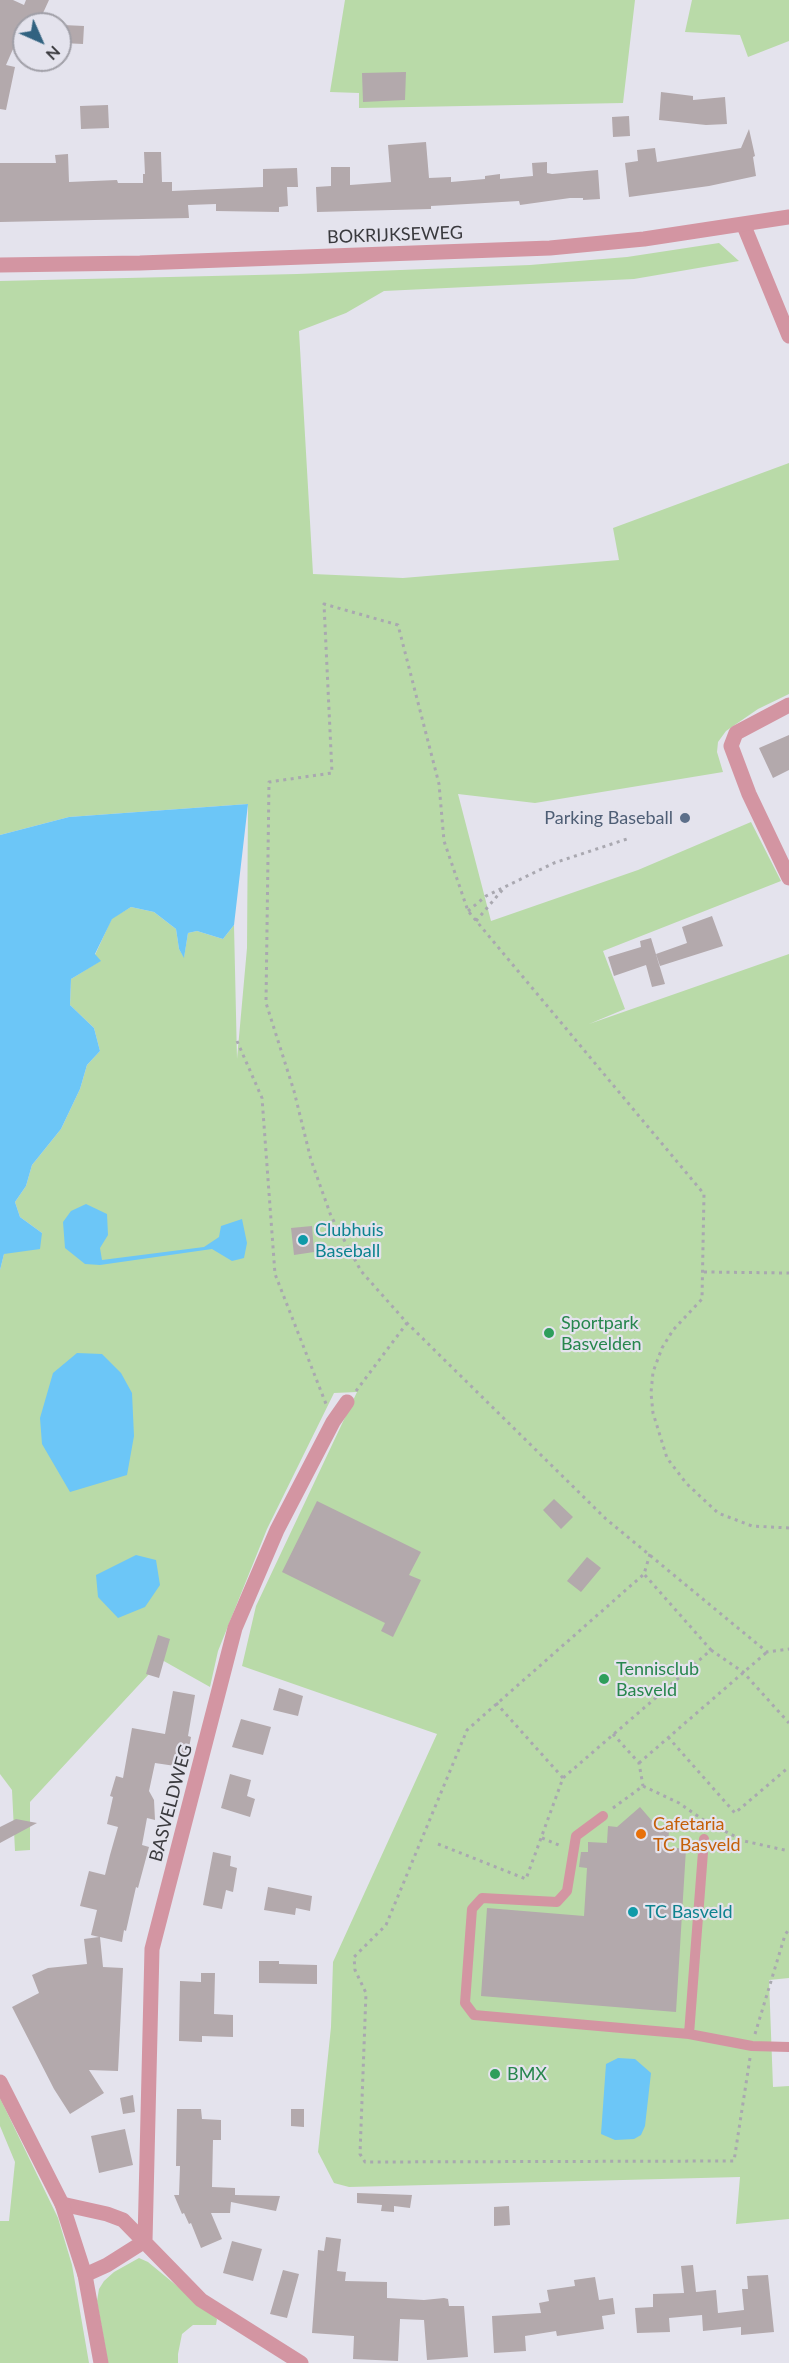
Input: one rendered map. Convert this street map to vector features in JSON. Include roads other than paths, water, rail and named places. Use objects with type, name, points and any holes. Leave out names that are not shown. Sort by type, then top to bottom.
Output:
[{"type":"street","name":"BOKRIJKSEWEG","points":[[0,265],[550,248],[744,226],[789,218]]},
{"type":"street","points":[[744,226],[789,336]]},
{"type":"street","points":[[789,705],[736,733],[731,746],[749,794],[789,878]]},
{"type":"street","name":"BASVELDWEG","points":[[145,2241],[152,1949],[235,1628],[277,1530],[333,1422],[347,1402]]},
{"type":"street","points":[[0,2082],[62,2204],[85,2275],[101,2363]]},
{"type":"street","points":[[62,2204],[123,2220],[145,2241],[170,2271],[201,2300],[302,2363]]},
{"type":"street","points":[[85,2275],[107,2265],[145,2241]]},
{"type":"lane","points":[[603,1816],[576,1836],[567,1891],[556,1902],[482,1898],[471,1909],[465,2003],[474,2015],[689,2034],[752,2046],[789,2047]]},
{"type":"lane","points":[[689,2034],[704,1839]]},
{"type":"water","points":[[248,804],[234,925],[223,939],[197,931],[188,933],[184,958],[179,949],[176,929],[154,912],[131,907],[112,919],[95,954],[101,961],[71,979],[70,1005],[94,1028],[100,1051],[87,1065],[80,1089],[61,1129],[32,1165],[26,1186],[15,1202],[20,1217],[42,1233],[40,1249],[4,1254],[0,1270],[0,835],[69,817]]},
{"type":"water","points":[[86,1204],[107,1214],[108,1235],[100,1248],[102,1260],[204,1247],[219,1237],[221,1226],[242,1219],[247,1243],[244,1258],[232,1261],[212,1249],[100,1265],[85,1264],[65,1248],[63,1222],[71,1211]]},
{"type":"water","points":[[77,1353],[102,1354],[121,1373],[132,1393],[134,1436],[127,1475],[70,1492],[42,1444],[40,1418],[53,1373]]},
{"type":"water","points":[[136,1555],[156,1560],[160,1585],[145,1607],[118,1618],[98,1597],[96,1575]]},
{"type":"water","points":[[618,2058],[635,2059],[651,2073],[645,2126],[641,2135],[634,2139],[615,2140],[601,2134],[606,2064]]},
{"type":"place","name":"Parking Baseball","points":[[685,818]]},
{"type":"place","name":"Clubhuis Baseball","points":[[303,1240]]},
{"type":"place","name":"Sportpark Basvelden","points":[[549,1333]]},
{"type":"place","name":"Tennisclub Basveld","points":[[604,1679]]},
{"type":"place","name":"Cafetaria TC Basveld","points":[[641,1834]]},
{"type":"place","name":"TC Basveld","points":[[633,1912]]},
{"type":"place","name":"BMX","points":[[495,2074]]}]
